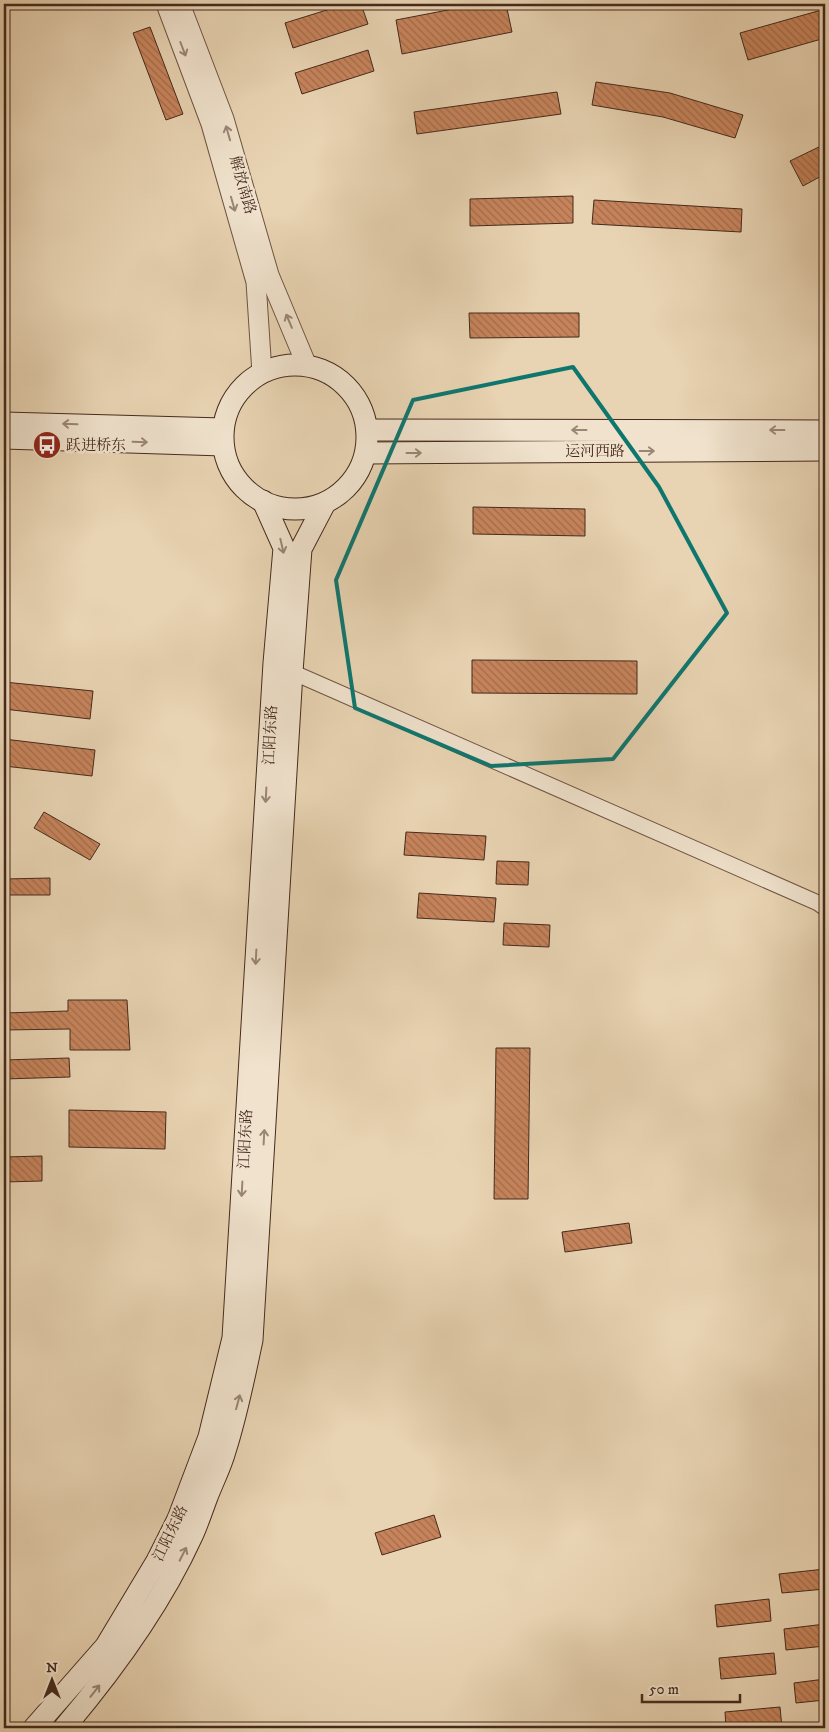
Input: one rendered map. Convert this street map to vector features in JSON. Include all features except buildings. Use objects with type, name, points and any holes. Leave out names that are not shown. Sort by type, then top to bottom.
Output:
[{"type":"main road","points":[[284,366],[307,366],[329,374],[348,388],[361,407],[367,430],[366,453],[358,474],[344,491],[325,503],[306,508],[286,508],[263,502],[244,488],[230,468],[223,437],[230,406],[243,387],[262,373],[284,366]]},
{"type":"main road","points":[[4,423],[223,437]]},
{"type":"main road","name":"运河西路","points":[[367,430],[825,430]]},
{"type":"main road","points":[[4,438],[223,437]]},
{"type":"main road","name":"运河西路","points":[[366,453],[825,450]]},
{"type":"main road","name":"江阳东路","points":[[34,1728],[106,1646],[157,1561],[178,1520],[209,1437],[233,1338],[274,663],[284,548],[263,502]]},
{"type":"main road","name":"江阳东路","points":[[64,1728],[92,1695],[124,1652],[175,1570],[193,1535],[225,1452],[241,1393],[252,1340],[301,549],[325,503]]},
{"type":"street","name":"解放南路","points":[[166,4],[211,124],[256,282],[262,373]]},
{"type":"street","name":"解放南路","points":[[180,4],[224,119],[270,275],[307,366]]},
{"type":"street","points":[[292,672],[825,908]]},
{"type":"highlighted area","points":[[573,367],[659,487],[727,613],[613,759],[491,766],[355,708],[336,580],[413,400]]},
{"type":"place","name":"跃进桥东","points":[[47,445]]}]
